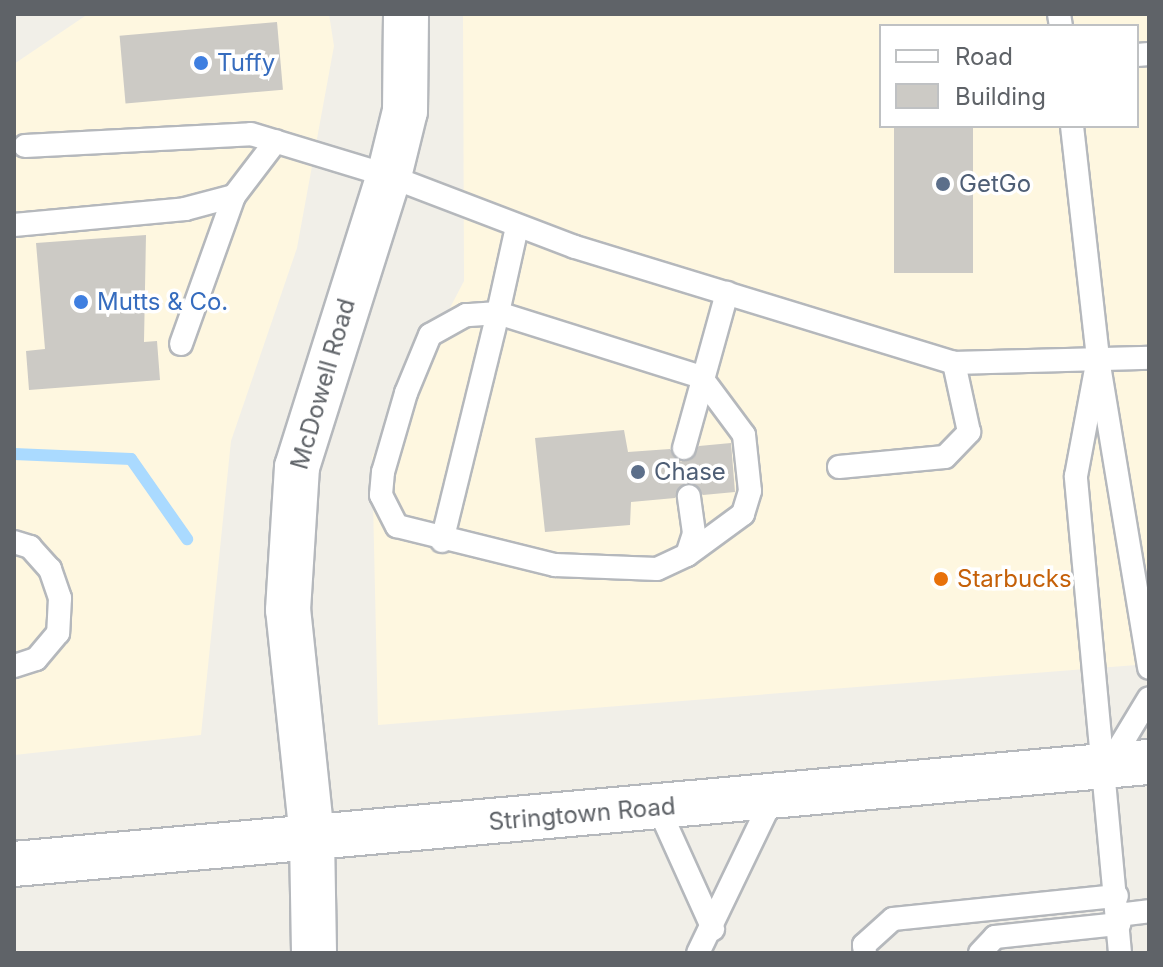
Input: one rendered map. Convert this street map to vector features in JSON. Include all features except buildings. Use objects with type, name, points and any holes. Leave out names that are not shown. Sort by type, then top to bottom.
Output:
[{"type":"main road","name":"McDowell Road","points":[[314,953],[312,837],[288,610],[297,467],[389,176],[405,111],[406,14]]},
{"type":"main road","name":"Stringtown Road","points":[[14,864],[1128,765]]},
{"type":"lane","points":[[1072,128],[1098,359],[1149,668]]},
{"type":"lane","points":[[25,146],[227,130],[276,141],[389,176],[517,227],[954,363],[1149,358]]},
{"type":"lane","points":[[181,344],[234,196],[276,141]]},
{"type":"lane","points":[[14,225],[185,209],[234,196]]},
{"type":"lane","points":[[442,541],[517,227]]},
{"type":"lane","points":[[684,448],[701,377],[727,293]]},
{"type":"lane","points":[[498,313],[701,377],[744,435],[750,491],[743,514],[687,555],[657,569],[612,571],[442,541],[397,526],[381,495],[383,472],[430,335],[466,315],[498,313]]},
{"type":"lane","points":[[1098,359],[1076,476],[1128,765]]},
{"type":"lane","points":[[839,467],[945,457],[969,432],[954,363]]},
{"type":"lane","points":[[687,555],[694,533],[689,496]]},
{"type":"lane","points":[[14,542],[30,547],[50,569],[60,598],[58,633],[36,659],[14,666]]},
{"type":"lane","points":[[1120,953],[1118,912],[1128,765],[1149,698]]},
{"type":"lane","points":[[698,953],[713,929],[773,797]]},
{"type":"lane","points":[[658,807],[713,929]]},
{"type":"lane","points":[[865,953],[864,945],[893,919],[1149,911]]},
{"type":"lane","points":[[980,953],[995,937],[1118,912]]},
{"type":"shaded area","points":[[88,14],[329,14],[334,46],[297,248],[231,441],[201,735],[14,755],[14,64]]},
{"type":"shaded area","points":[[463,14],[1149,14],[1149,664],[378,725],[372,457],[464,281]]},
{"type":"waterway","points":[[14,454],[131,459],[187,539]]},
{"type":"place","name":"Tuffy","points":[[201,63]]},
{"type":"place","name":"GetGo","points":[[943,184]]},
{"type":"place","name":"Mutts & Co.","points":[[81,302]]},
{"type":"place","name":"Chase","points":[[638,472]]},
{"type":"place","name":"Starbucks","points":[[941,579]]}]
